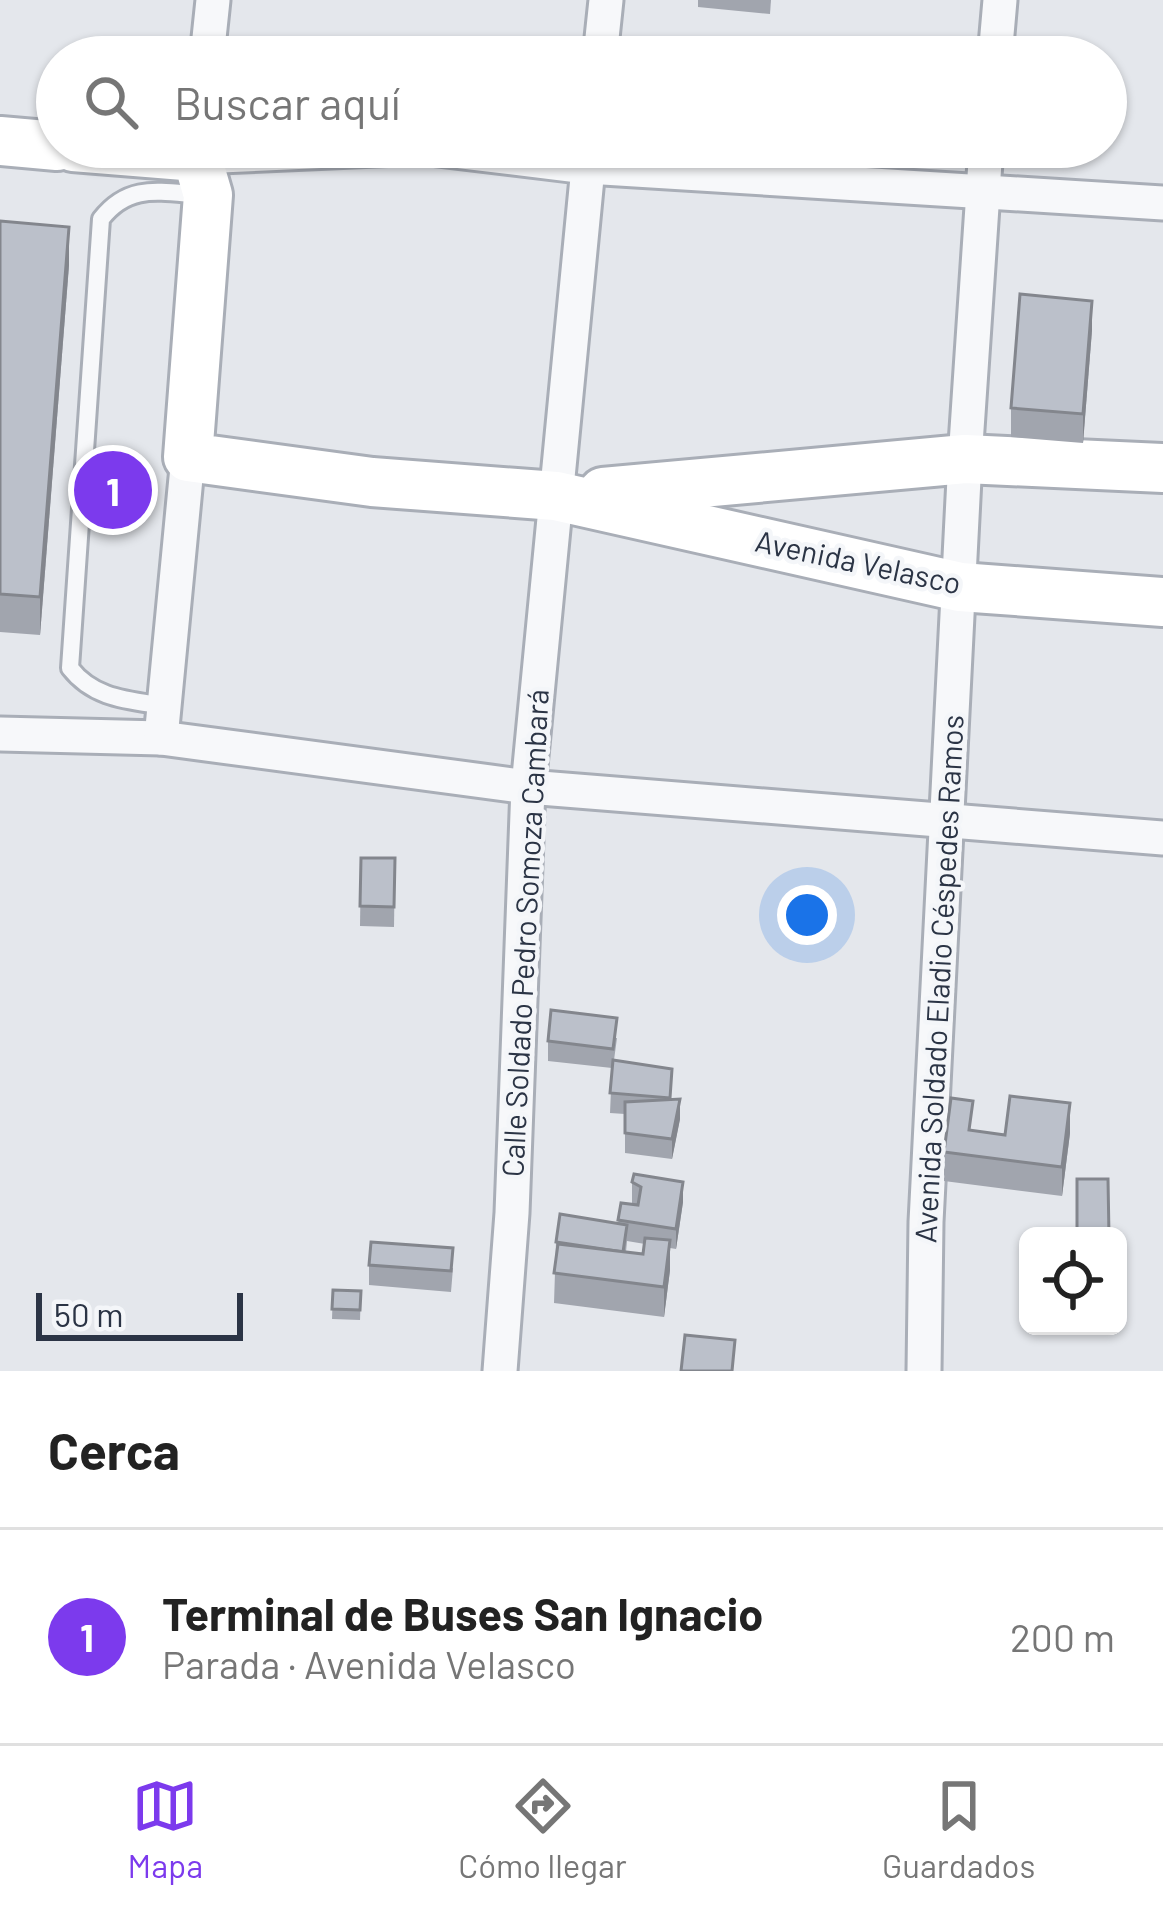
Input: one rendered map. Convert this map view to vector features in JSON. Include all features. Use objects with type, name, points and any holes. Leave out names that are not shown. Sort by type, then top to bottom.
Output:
[{"type":"street","points":[[209,36],[213,0]]},
{"type":"street","points":[[602,36],[606,0]]},
{"type":"street","points":[[997,36],[1000,0]]},
{"type":"street","points":[[0,141],[36,144]]},
{"type":"street","points":[[163,722],[188,457],[201,168]]},
{"type":"street","name":"Calle Soldado Pedro Somoza Cambará","points":[[500,1371],[512,1214],[528,787],[587,168]]},
{"type":"street","points":[[712,168],[1163,203]]},
{"type":"street","name":"Avenida Soldado Eladio Céspedes Ramos","points":[[924,1371],[926,1222],[984,168]]},
{"type":"street","name":"Avenida Velasco","points":[[188,457],[372,482],[556,496],[960,587],[1163,602]]},
{"type":"street","name":"Avenida Velasco","points":[[556,496],[965,460],[1163,468]]},
{"type":"street","points":[[0,734],[163,722],[528,787],[950,817],[1163,838]]},
{"type":"lane","points":[[163,722],[81,683],[70,668],[101,219],[117,200],[196,168]]},
{"type":"building","points":[[0,221],[69,227],[40,597],[0,594]]},
{"type":"building","points":[[1020,294],[1092,301],[1083,414],[1011,408]]},
{"type":"building","points":[[361,858],[395,858],[394,907],[360,906]]},
{"type":"building","points":[[551,1010],[617,1018],[613,1049],[548,1041]]},
{"type":"building","points":[[613,1060],[672,1069],[670,1098],[610,1093]]},
{"type":"building","points":[[1010,1096],[1070,1103],[1062,1167],[944,1152],[951,1098],[973,1101],[969,1130],[1005,1135]]},
{"type":"building","points":[[680,1099],[672,1139],[625,1133],[625,1102]]},
{"type":"building","points":[[634,1174],[683,1182],[676,1229],[618,1220],[621,1203],[638,1205],[641,1187],[632,1182]]},
{"type":"building","points":[[1077,1179],[1108,1179],[1109,1227],[1077,1227]]},
{"type":"building","points":[[560,1214],[627,1225],[623,1252],[556,1242]]},
{"type":"building","points":[[645,1238],[670,1240],[664,1287],[554,1273],[558,1244],[643,1254]]},
{"type":"building","points":[[371,1242],[453,1248],[451,1271],[369,1265]]},
{"type":"building","points":[[333,1290],[361,1291],[360,1310],[332,1309]]},
{"type":"building","points":[[685,1335],[735,1340],[732,1371],[681,1371]]},
{"type":"place","name":"Terminal de Buses San Ignacio","points":[[113,490]]}]
